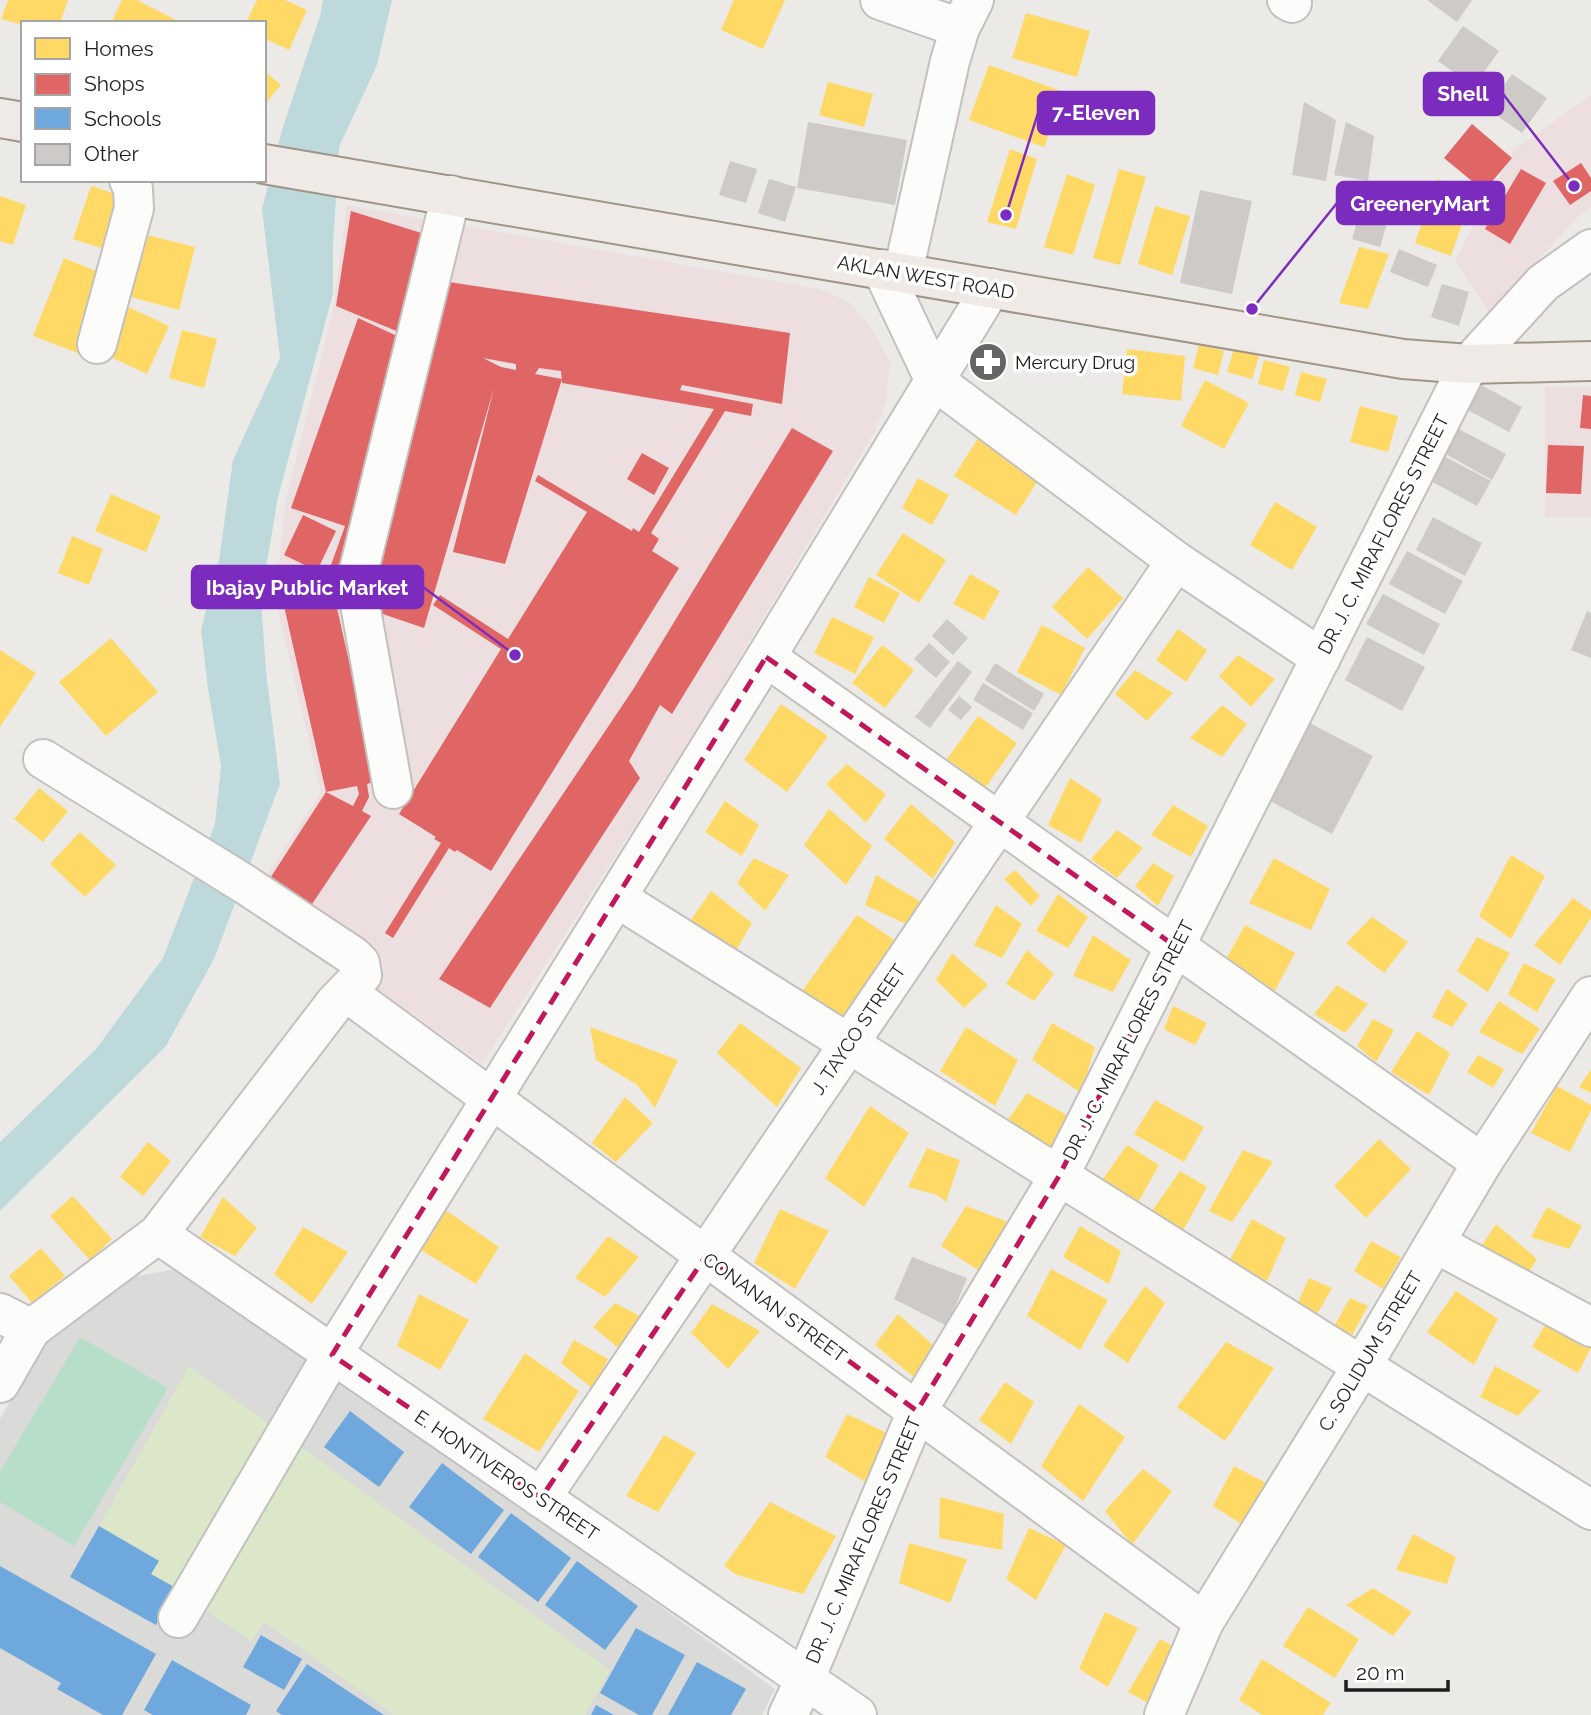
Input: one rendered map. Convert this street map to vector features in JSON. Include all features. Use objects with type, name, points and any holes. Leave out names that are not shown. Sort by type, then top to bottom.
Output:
[{"type":"main road","points":[[0,118],[21,122]]},
{"type":"main road","name":"AKLAN WEST ROAD","points":[[266,164],[1403,359],[1469,364],[1591,361]]},
{"type":"street","points":[[880,0],[967,14],[950,61],[892,271],[935,381],[1176,561],[1321,657]]},
{"type":"street","points":[[97,344],[134,208],[130,182]]},
{"type":"street","points":[[393,789],[356,582],[451,195]]},
{"type":"street","name":"DR. J. C. MIRAFLORES STREET","points":[[788,1715],[917,1411],[1059,1176],[1469,364],[1543,283],[1591,249]]},
{"type":"street","points":[[178,1618],[332,1355],[766,657],[991,288]]},
{"type":"street","name":"J. TAYCO STREET","points":[[541,1498],[1176,561]]},
{"type":"street","points":[[766,657],[1482,1163]]},
{"type":"street","points":[[0,1383],[15,1321],[158,1234],[335,1003],[362,975],[360,963],[247,885],[43,759]]},
{"type":"street","points":[[617,898],[1591,1510]]},
{"type":"street","name":"CONANAN STREET","points":[[349,989],[353,997],[490,1099],[1204,1622]]},
{"type":"street","name":"C. SOLIDUM STREET","points":[[1164,1715],[1204,1622],[1362,1366],[1482,1163],[1591,996]]},
{"type":"street","name":"E. HONTIVEROS STREET","points":[[158,1234],[857,1715]]},
{"type":"street","points":[[1435,1243],[1591,1327]]},
{"type":"highlighted area","points":[[766,657],[1175,946],[1059,1176],[917,1411],[706,1256],[541,1498],[332,1355]]},
{"type":"shaded area","points":[[1591,95],[1591,208],[1581,214],[1489,312],[1455,260],[1515,149]]},
{"type":"shaded area","points":[[347,205],[820,289],[850,303],[872,329],[890,362],[886,403],[875,431],[708,711],[482,1064],[372,984],[384,969],[259,887],[321,792],[275,599],[285,504],[333,310]]},
{"type":"shaded area","points":[[1545,387],[1591,387],[1591,517],[1545,517]]},
{"type":"shaded area","points":[[177,1269],[337,1374],[775,1689],[762,1715],[0,1715],[0,1419],[47,1337],[121,1279]]},
{"type":"green space","points":[[80,1337],[168,1388],[74,1546],[0,1502],[0,1472]]},
{"type":"green space","points":[[189,1366],[610,1670],[585,1715],[394,1715],[264,1622],[252,1641],[151,1574],[159,1560],[99,1526]]},
{"type":"water","points":[[323,0],[392,0],[377,65],[339,147],[333,294],[278,497],[261,599],[266,671],[280,784],[214,959],[166,1046],[0,1211],[0,1142],[96,1049],[163,958],[215,824],[221,766],[201,630],[219,560],[233,460],[280,358],[262,209],[282,130]]},
{"type":"building: Homes","points":[[8,0],[68,0],[61,21],[21,21],[21,24],[1,19]]},
{"type":"building: Homes","points":[[122,0],[137,0],[178,21],[112,21]]},
{"type":"building: Homes","points":[[257,0],[285,0],[307,10],[289,50],[266,39],[266,21],[247,21]]},
{"type":"building: Homes","points":[[734,0],[785,0],[763,49],[721,30]]},
{"type":"building: Homes","points":[[1026,13],[1090,31],[1077,77],[1012,58]]},
{"type":"building: Homes","points":[[989,65],[1064,92],[1044,147],[969,120]]},
{"type":"building: Homes","points":[[266,73],[281,85],[266,103]]},
{"type":"building: Homes","points":[[828,82],[873,94],[864,127],[819,115]]},
{"type":"building: Homes","points":[[1010,149],[1037,159],[1016,229],[987,222]]},
{"type":"building: Homes","points":[[1119,169],[1146,177],[1120,265],[1093,258]]},
{"type":"building: Homes","points":[[1067,174],[1095,185],[1073,255],[1044,247]]},
{"type":"building: Homes","points":[[1437,179],[1473,192],[1451,256],[1415,243]]},
{"type":"building: Homes","points":[[91,186],[122,196],[104,249],[73,239]]},
{"type":"building: Homes","points":[[0,196],[26,205],[13,245],[0,241]]},
{"type":"building: Homes","points":[[1155,206],[1190,216],[1172,275],[1138,264]]},
{"type":"building: Homes","points":[[143,234],[195,247],[179,310],[127,296]]},
{"type":"building: Homes","points":[[1359,247],[1389,254],[1368,309],[1339,303]]},
{"type":"building: Homes","points":[[64,258],[113,278],[83,355],[33,336]]},
{"type":"building: Homes","points":[[122,304],[169,326],[147,374],[100,352]]},
{"type":"building: Homes","points":[[182,330],[217,339],[204,388],[169,378]]},
{"type":"building: Homes","points":[[1199,345],[1224,351],[1218,375],[1193,368]]},
{"type":"building: Homes","points":[[1234,348],[1259,356],[1252,379],[1227,372]]},
{"type":"building: Homes","points":[[1127,349],[1185,356],[1181,401],[1122,394]]},
{"type":"building: Homes","points":[[1264,360],[1290,367],[1283,391],[1258,384]]},
{"type":"building: Homes","points":[[1301,372],[1327,379],[1320,402],[1295,395]]},
{"type":"building: Homes","points":[[1205,380],[1249,403],[1224,449],[1181,426]]},
{"type":"building: Homes","points":[[1360,406],[1398,416],[1388,452],[1350,442]]},
{"type":"building: Homes","points":[[982,432],[1044,471],[1016,515],[954,476]]},
{"type":"building: Homes","points":[[918,478],[949,495],[932,525],[902,508]]},
{"type":"building: Homes","points":[[111,494],[161,516],[146,552],[95,531]]},
{"type":"building: Homes","points":[[1275,502],[1317,527],[1292,570],[1250,545]]},
{"type":"building: Homes","points":[[903,533],[946,560],[919,603],[876,575]]},
{"type":"building: Homes","points":[[72,536],[103,549],[89,585],[58,573]]},
{"type":"building: Homes","points":[[1088,567],[1123,598],[1087,639],[1052,607]]},
{"type":"building: Homes","points":[[970,574],[1000,591],[984,620],[953,604]]},
{"type":"building: Homes","points":[[869,577],[900,593],[884,623],[854,607]]},
{"type":"building: Homes","points":[[832,617],[874,637],[855,674],[814,653]]},
{"type":"building: Homes","points":[[1042,625],[1085,648],[1061,695],[1017,672]]},
{"type":"building: Homes","points":[[1178,629],[1207,650],[1186,682],[1156,660]]},
{"type":"building: Homes","points":[[111,638],[158,692],[106,736],[59,682]]},
{"type":"building: Homes","points":[[882,645],[914,670],[885,708],[852,683]]},
{"type":"building: Homes","points":[[0,650],[36,673],[0,727]]},
{"type":"building: Homes","points":[[1238,655],[1275,679],[1251,707],[1219,676]]},
{"type":"building: Homes","points":[[1135,670],[1173,693],[1147,721],[1115,694]]},
{"type":"building: Homes","points":[[781,704],[828,736],[787,792],[744,760]]},
{"type":"building: Homes","points":[[1222,705],[1247,724],[1222,757],[1190,738]]},
{"type":"building: Homes","points":[[978,716],[1017,743],[986,787],[947,759]]},
{"type":"building: Homes","points":[[847,764],[886,794],[866,823],[826,784]]},
{"type":"building: Homes","points":[[1070,778],[1102,799],[1081,843],[1048,825]]},
{"type":"building: Homes","points":[[39,788],[68,811],[43,842],[14,819]]},
{"type":"building: Homes","points":[[725,801],[759,825],[742,856],[705,832]]},
{"type":"building: Homes","points":[[911,804],[955,842],[933,879],[884,839]]},
{"type":"building: Homes","points":[[1173,805],[1208,826],[1191,857],[1151,835]]},
{"type":"building: Homes","points":[[829,809],[872,846],[846,885],[804,845]]},
{"type":"building: Homes","points":[[1117,830],[1143,848],[1117,878],[1091,859]]},
{"type":"building: Homes","points":[[80,832],[116,865],[85,897],[50,864]]},
{"type":"building: Homes","points":[[1511,855],[1545,876],[1511,939],[1479,916]]},
{"type":"building: Homes","points":[[754,858],[789,875],[765,911],[737,883]]},
{"type":"building: Homes","points":[[1274,858],[1330,889],[1311,930],[1249,903]]},
{"type":"building: Homes","points":[[1153,863],[1174,876],[1158,906],[1135,886]]},
{"type":"building: Homes","points":[[1015,870],[1040,896],[1031,906],[1004,879]]},
{"type":"building: Homes","points":[[876,875],[921,902],[908,925],[865,905]]},
{"type":"building: Homes","points":[[711,891],[752,923],[734,954],[691,920]]},
{"type":"building: Homes","points":[[1058,894],[1088,917],[1068,948],[1036,931]]},
{"type":"building: Homes","points":[[1573,898],[1591,911],[1591,918],[1560,965],[1534,945]]},
{"type":"building: Homes","points":[[996,905],[1022,924],[1002,958],[974,945]]},
{"type":"building: Homes","points":[[857,915],[896,941],[845,1017],[800,994]]},
{"type":"building: Homes","points":[[1372,917],[1408,942],[1384,973],[1346,943]]},
{"type":"building: Homes","points":[[1245,925],[1295,953],[1274,992],[1225,961]]},
{"type":"building: Homes","points":[[1093,935],[1131,960],[1113,992],[1073,976]]},
{"type":"building: Homes","points":[[1477,937],[1510,953],[1488,992],[1457,971]]},
{"type":"building: Homes","points":[[1027,950],[1054,974],[1034,1001],[1006,984]]},
{"type":"building: Homes","points":[[952,953],[988,985],[964,1008],[936,980]]},
{"type":"building: Homes","points":[[1524,963],[1556,979],[1537,1012],[1508,994]]},
{"type":"building: Homes","points":[[1337,985],[1368,1004],[1345,1033],[1314,1014]]},
{"type":"building: Homes","points":[[1447,989],[1468,1004],[1452,1027],[1432,1017]]},
{"type":"building: Homes","points":[[1499,1001],[1540,1029],[1522,1054],[1479,1032]]},
{"type":"building: Homes","points":[[1173,1006],[1207,1023],[1195,1045],[1164,1029]]},
{"type":"building: Homes","points":[[1373,1019],[1394,1030],[1376,1062],[1357,1046]]},
{"type":"building: Homes","points":[[740,1023],[801,1068],[777,1107],[717,1053]]},
{"type":"building: Homes","points":[[1052,1023],[1095,1047],[1081,1093],[1032,1060]]},
{"type":"building: Homes","points":[[590,1027],[678,1060],[655,1108],[637,1085],[596,1060]]},
{"type":"building: Homes","points":[[966,1027],[1018,1060],[995,1106],[940,1071]]},
{"type":"building: Homes","points":[[1417,1031],[1450,1053],[1429,1095],[1391,1072]]},
{"type":"building: Homes","points":[[1478,1055],[1504,1069],[1493,1088],[1467,1072]]},
{"type":"building: Homes","points":[[1591,1070],[1591,1093],[1579,1087]]},
{"type":"building: Homes","points":[[1557,1086],[1591,1105],[1570,1152],[1531,1133]]},
{"type":"building: Homes","points":[[1027,1093],[1069,1116],[1051,1148],[1005,1124]]},
{"type":"building: Homes","points":[[625,1097],[653,1123],[616,1162],[592,1143]]},
{"type":"building: Homes","points":[[1155,1100],[1204,1127],[1184,1162],[1134,1134]]},
{"type":"building: Homes","points":[[870,1106],[909,1133],[864,1207],[825,1178]]},
{"type":"building: Homes","points":[[1379,1139],[1411,1169],[1366,1218],[1334,1186]]},
{"type":"building: Homes","points":[[148,1142],[171,1161],[143,1196],[120,1177]]},
{"type":"building: Homes","points":[[1127,1145],[1159,1165],[1135,1208],[1103,1179]]},
{"type":"building: Homes","points":[[927,1148],[960,1160],[946,1202],[937,1195],[908,1187]]},
{"type":"building: Homes","points":[[1243,1150],[1273,1162],[1232,1222],[1209,1211]]},
{"type":"building: Homes","points":[[1180,1171],[1207,1187],[1180,1236],[1152,1211]]},
{"type":"building: Homes","points":[[73,1196],[112,1239],[90,1260],[50,1216]]},
{"type":"building: Homes","points":[[223,1197],[257,1228],[235,1256],[200,1237]]},
{"type":"building: Homes","points":[[966,1206],[1013,1224],[984,1274],[941,1246]]},
{"type":"building: Homes","points":[[1547,1207],[1582,1226],[1569,1249],[1531,1237]]},
{"type":"building: Homes","points":[[444,1209],[499,1247],[476,1284],[421,1250]]},
{"type":"building: Homes","points":[[780,1209],[829,1231],[795,1289],[754,1263]]},
{"type":"building: Homes","points":[[1252,1219],[1286,1238],[1267,1281],[1228,1263]]},
{"type":"building: Homes","points":[[1496,1224],[1537,1259],[1521,1285],[1473,1259]]},
{"type":"building: Homes","points":[[1080,1226],[1121,1251],[1109,1284],[1063,1257]]},
{"type":"building: Homes","points":[[303,1227],[348,1252],[312,1304],[274,1274]]},
{"type":"building: Homes","points":[[608,1236],[639,1257],[605,1297],[575,1278]]},
{"type":"building: Homes","points":[[1371,1241],[1401,1257],[1383,1289],[1354,1271]]},
{"type":"building: Homes","points":[[41,1248],[65,1276],[32,1303],[9,1276]]},
{"type":"building: Homes","points":[[1051,1269],[1108,1300],[1080,1350],[1027,1316]]},
{"type":"building: Homes","points":[[1309,1278],[1332,1288],[1313,1321],[1295,1309]]},
{"type":"building: Homes","points":[[1145,1286],[1165,1303],[1128,1363],[1103,1346]]},
{"type":"building: Homes","points":[[1456,1291],[1498,1319],[1474,1365],[1427,1332]]},
{"type":"building: Homes","points":[[419,1294],[469,1320],[440,1370],[397,1346]]},
{"type":"building: Homes","points":[[1350,1298],[1368,1306],[1350,1339],[1332,1330]]},
{"type":"building: Homes","points":[[615,1303],[640,1316],[621,1350],[593,1327]]},
{"type":"building: Homes","points":[[712,1304],[760,1331],[728,1369],[691,1333]]},
{"type":"building: Homes","points":[[1554,1310],[1591,1333],[1591,1348],[1578,1373],[1532,1347]]},
{"type":"building: Homes","points":[[898,1314],[934,1346],[916,1379],[875,1345]]},
{"type":"building: Homes","points":[[574,1340],[608,1359],[593,1389],[561,1363]]},
{"type":"building: Homes","points":[[1226,1342],[1274,1368],[1225,1441],[1177,1407]]},
{"type":"building: Homes","points":[[525,1353],[579,1391],[539,1452],[483,1419]]},
{"type":"building: Homes","points":[[1495,1366],[1541,1391],[1518,1416],[1480,1397]]},
{"type":"building: Homes","points":[[1005,1382],[1034,1402],[1011,1444],[979,1420]]},
{"type":"building: Homes","points":[[1079,1404],[1125,1437],[1083,1501],[1041,1466]]},
{"type":"building: Homes","points":[[847,1414],[893,1436],[869,1484],[825,1457]]},
{"type":"building: Homes","points":[[664,1435],[696,1453],[658,1512],[626,1496]]},
{"type":"building: Homes","points":[[1234,1466],[1266,1483],[1243,1525],[1213,1506]]},
{"type":"building: Homes","points":[[1143,1469],[1172,1491],[1132,1545],[1105,1511]]},
{"type":"building: Homes","points":[[940,1497],[1004,1514],[1002,1550],[939,1538]]},
{"type":"building: Homes","points":[[770,1502],[836,1536],[803,1594],[737,1575],[724,1566]]},
{"type":"building: Homes","points":[[1029,1528],[1066,1545],[1036,1600],[1006,1579]]},
{"type":"building: Homes","points":[[1413,1534],[1456,1557],[1447,1584],[1396,1570]]},
{"type":"building: Homes","points":[[909,1543],[967,1559],[950,1603],[899,1583]]},
{"type":"building: Homes","points":[[1373,1588],[1412,1612],[1393,1636],[1346,1605]]},
{"type":"building: Homes","points":[[1308,1607],[1359,1639],[1335,1678],[1283,1646]]},
{"type":"building: Homes","points":[[1105,1612],[1138,1628],[1108,1687],[1079,1669]]},
{"type":"building: Homes","points":[[1160,1639],[1188,1655],[1161,1710],[1128,1692]]},
{"type":"building: Homes","points":[[1262,1659],[1331,1703],[1323,1715],[1262,1715],[1239,1700]]},
{"type":"building: Shops","points":[[1472,124],[1512,158],[1484,191],[1444,158]]},
{"type":"building: Shops","points":[[1581,163],[1591,178],[1591,191],[1570,205],[1553,181]]},
{"type":"building: Shops","points":[[1521,169],[1546,183],[1510,244],[1485,229]]},
{"type":"building: Shops","points":[[351,211],[431,236],[406,335],[336,306]]},
{"type":"building: Shops","points":[[442,281],[790,333],[782,404],[682,385],[680,390],[753,404],[751,416],[725,411],[651,533],[659,539],[652,551],[679,568],[491,871],[449,848],[393,938],[385,933],[441,843],[399,814],[501,649],[433,605],[440,595],[508,639],[587,512],[535,481],[538,475],[632,531],[633,528],[639,532],[714,409],[562,383],[562,380],[505,564],[453,552],[494,388],[424,628],[365,608],[369,596],[326,579],[345,526],[291,508],[358,318],[408,341]],"holes":[[[483,358],[516,364],[516,370],[501,367]],[[539,368],[561,371],[562,379],[535,374]]]},
{"type":"building: Shops","points":[[1583,395],[1591,396],[1591,429],[1580,428]]},
{"type":"building: Shops","points":[[792,428],[833,451],[672,714],[660,705],[629,761],[640,778],[490,1008],[439,979],[634,688]]},
{"type":"building: Shops","points":[[1548,445],[1584,446],[1581,494],[1546,493]]},
{"type":"building: Shops","points":[[642,453],[669,468],[654,495],[627,479]]},
{"type":"building: Shops","points":[[303,515],[336,531],[317,571],[284,555]]},
{"type":"building: Shops","points":[[332,586],[376,781],[367,784],[369,797],[362,811],[371,816],[306,913],[265,886],[326,792],[282,597]],"holes":[[[357,786],[359,794],[353,806],[326,792]]]},
{"type":"building: Schools","points":[[350,1411],[404,1452],[379,1487],[324,1447]]},
{"type":"building: Schools","points":[[442,1463],[504,1510],[471,1554],[409,1507]]},
{"type":"building: Schools","points":[[511,1513],[571,1558],[538,1602],[478,1557]]},
{"type":"building: Schools","points":[[99,1526],[159,1561],[151,1574],[176,1588],[156,1625],[70,1577]]},
{"type":"building: Schools","points":[[577,1561],[638,1606],[605,1650],[545,1605]]},
{"type":"building: Schools","points":[[0,1566],[156,1654],[122,1715],[103,1715],[57,1689],[61,1683],[0,1648]]},
{"type":"building: Schools","points":[[636,1628],[685,1655],[652,1715],[639,1715],[600,1693]]},
{"type":"building: Schools","points":[[261,1635],[302,1659],[284,1690],[243,1667]]},
{"type":"building: Schools","points":[[172,1660],[251,1705],[246,1715],[153,1715],[144,1710]]},
{"type":"building: Schools","points":[[697,1662],[746,1689],[731,1715],[668,1715]]},
{"type":"building: Schools","points":[[307,1664],[384,1715],[282,1715],[276,1711]]},
{"type":"building: Schools","points":[[596,1705],[614,1715],[591,1715]]},
{"type":"building: Other","points":[[1427,0],[1472,0],[1457,22]]},
{"type":"building: Other","points":[[1463,26],[1499,51],[1474,86],[1438,61]]},
{"type":"building: Other","points":[[1512,74],[1547,98],[1522,133],[1487,109]]},
{"type":"building: Other","points":[[1304,102],[1336,120],[1326,181],[1292,175]]},
{"type":"building: Other","points":[[808,122],[907,140],[895,205],[797,188]]},
{"type":"building: Other","points":[[1346,122],[1374,136],[1368,181],[1334,175]]},
{"type":"building: Other","points":[[730,161],[757,169],[746,203],[719,195]]},
{"type":"building: Other","points":[[769,179],[796,187],[785,222],[758,213]]},
{"type":"building: Other","points":[[1200,190],[1252,201],[1232,294],[1180,283]]},
{"type":"building: Other","points":[[1362,205],[1390,213],[1380,247],[1352,239]]},
{"type":"building: Other","points":[[1399,249],[1437,265],[1428,287],[1390,272]]},
{"type":"building: Other","points":[[1442,284],[1469,292],[1459,326],[1431,317]]},
{"type":"building: Other","points":[[1472,380],[1522,407],[1509,432],[1458,405]]},
{"type":"building: Other","points":[[1455,427],[1506,454],[1492,480],[1442,452]]},
{"type":"building: Other","points":[[1440,454],[1491,481],[1477,506],[1427,479]]},
{"type":"building: Other","points":[[1433,517],[1482,543],[1465,576],[1416,550]]},
{"type":"building: Other","points":[[1407,551],[1463,581],[1445,614],[1389,584]]},
{"type":"building: Other","points":[[1383,594],[1440,624],[1424,655],[1366,624]]},
{"type":"building: Other","points":[[1587,611],[1591,613],[1591,658],[1571,650]]},
{"type":"building: Other","points":[[947,619],[968,638],[953,655],[932,636]]},
{"type":"building: Other","points":[[1367,637],[1425,667],[1402,711],[1345,680]]},
{"type":"building: Other","points":[[929,643],[950,662],[936,678],[914,659]]},
{"type":"building: Other","points":[[958,661],[972,672],[930,728],[915,717]]},
{"type":"building: Other","points":[[995,663],[1044,694],[1034,711],[985,680]]},
{"type":"building: Other","points":[[983,683],[1033,713],[1023,730],[973,700]]},
{"type":"building: Other","points":[[959,696],[972,707],[961,720],[948,710]]},
{"type":"building: Other","points":[[1300,718],[1373,756],[1332,834],[1259,795]]},
{"type":"building: Other","points":[[912,1257],[967,1278],[947,1326],[894,1299]]},
{"type":"place","name":"Shell","points":[[1574,186]]},
{"type":"place","name":"7-Eleven","points":[[1006,215]]},
{"type":"place","name":"GreeneryMart","points":[[1252,309]]},
{"type":"place","name":"Mercury Drug","points":[[988,362]]},
{"type":"place","name":"Ibajay Public Market","points":[[515,655]]}]
